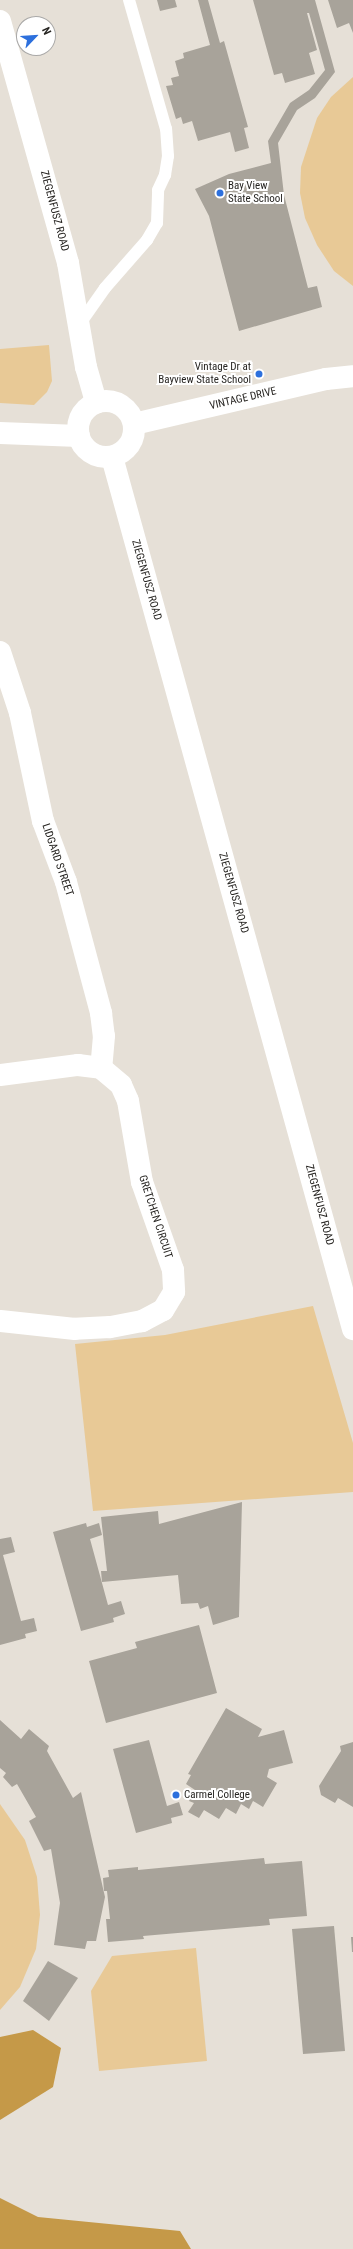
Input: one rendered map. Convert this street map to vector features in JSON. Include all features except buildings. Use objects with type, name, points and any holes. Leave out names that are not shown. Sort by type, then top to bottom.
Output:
[{"type":"street","name":"ZIEGENFUSZ ROAD","points":[[0,21],[68,263],[86,366],[96,403]]},
{"type":"street","name":"VINTAGE DRIVE","points":[[134,424],[326,379],[353,376]]},
{"type":"street","points":[[106,402],[119,404],[127,410],[134,424],[134,434],[129,446],[112,457],[93,454],[85,448],[79,436],[80,418],[86,410],[96,403],[106,402]]},
{"type":"street","points":[[0,433],[79,436]]},
{"type":"street","name":"ZIEGENFUSZ ROAD","points":[[112,457],[353,1329]]},
{"type":"street","name":"LIDGARD STREET","points":[[0,652],[20,712],[43,820],[66,882],[101,1013],[104,1036],[101,1068]]},
{"type":"street","points":[[0,1075],[78,1065],[101,1068]]},
{"type":"street","name":"GRETCHEN CIRCUIT","points":[[0,1321],[76,1330],[110,1327],[142,1321],[163,1310],[174,1292],[173,1270],[142,1182],[128,1102],[122,1085],[101,1068]]},
{"type":"lane","points":[[79,325],[110,283],[147,240],[157,223],[158,190],[165,175],[168,156],[166,129],[130,0]]},
{"type":"shaded area","points":[[353,77],[353,286],[334,271],[317,245],[305,218],[300,193],[301,167],[317,118],[331,97]]},
{"type":"shaded area","points":[[49,345],[52,381],[47,392],[34,405],[0,403],[0,349]]},
{"type":"shaded area","points":[[313,1306],[353,1443],[353,1492],[93,1511],[75,1344],[165,1335]]},
{"type":"shaded area","points":[[0,1804],[25,1840],[37,1877],[40,1915],[36,1949],[20,1987],[0,2010]]},
{"type":"shaded area","points":[[196,1948],[207,2061],[99,2071],[91,1991],[112,1956]]},
{"type":"shaded area","points":[[33,2030],[61,2048],[53,2087],[0,2120],[0,2037]]},
{"type":"shaded area","points":[[0,2198],[38,2217],[180,2231],[191,2249],[0,2249]]},
{"type":"place","name":"Bay View State School","points":[[220,193]]},
{"type":"place","name":"Vintage Dr at Bayview State School","points":[[259,374]]},
{"type":"place","name":"Carmel College","points":[[176,1795]]}]
